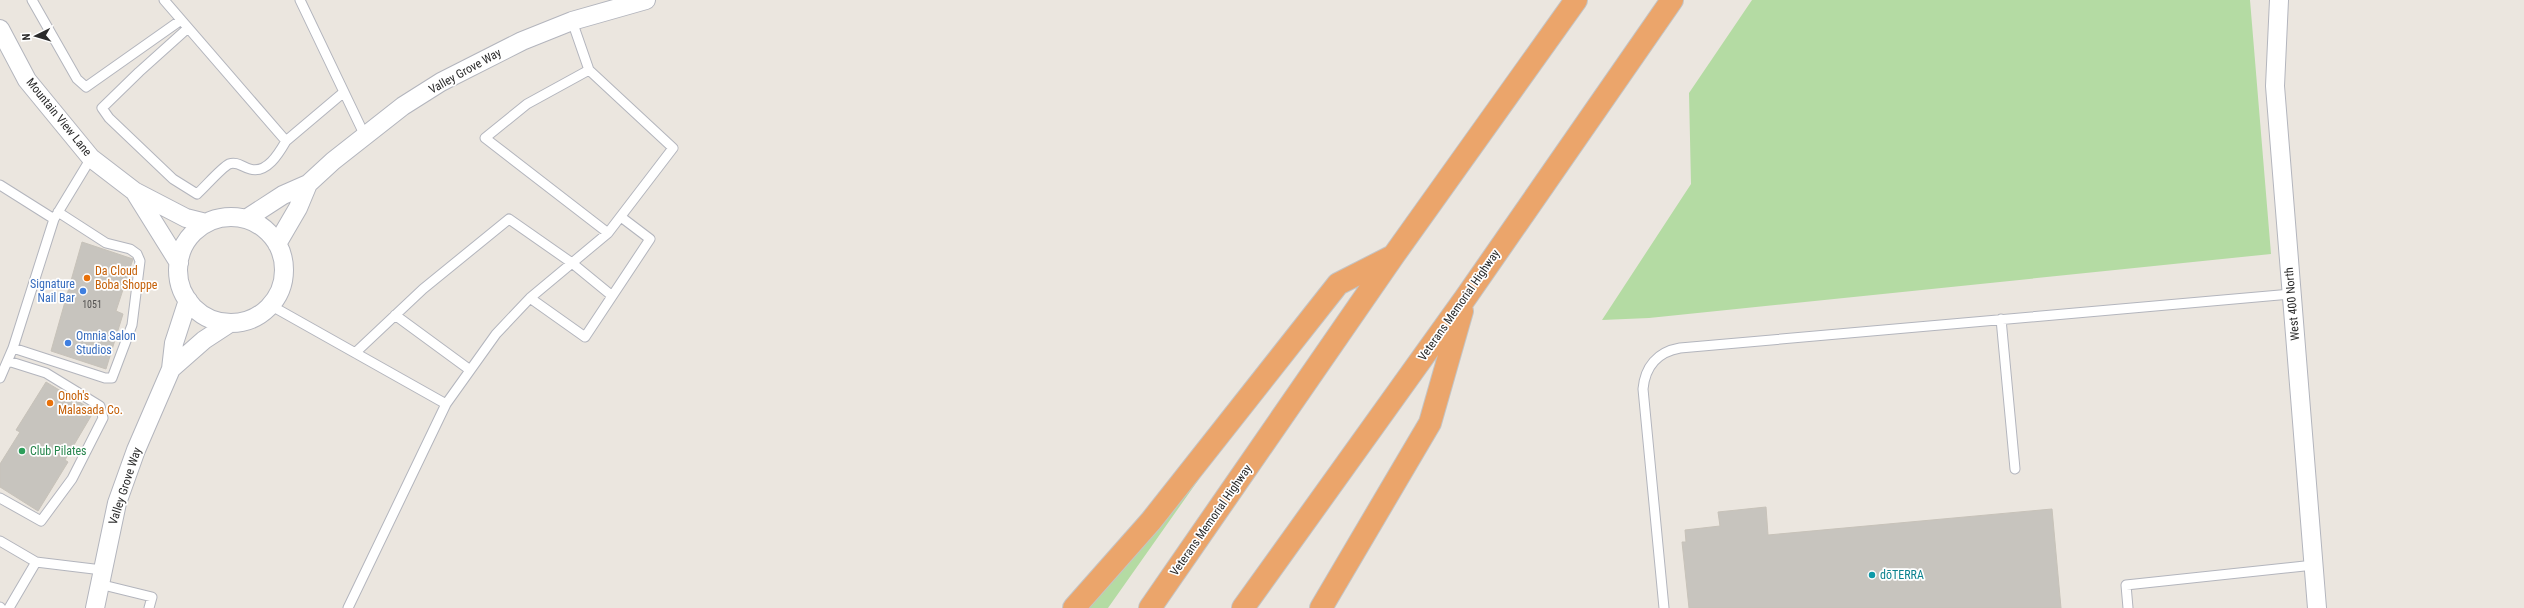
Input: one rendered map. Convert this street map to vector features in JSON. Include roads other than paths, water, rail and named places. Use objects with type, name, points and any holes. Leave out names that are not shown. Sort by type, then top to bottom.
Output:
[{"type":"highway","name":"Veterans Memorial Highway","points":[[1150,608],[1394,256],[1576,0]]},
{"type":"highway","name":"Veterans Memorial Highway","points":[[1243,608],[1466,297],[1672,0]]},
{"type":"highway","points":[[1074,608],[1151,521],[1338,284],[1394,256]]},
{"type":"highway","points":[[1321,608],[1430,423],[1466,297]]},
{"type":"street","name":"Valley Grove Way","points":[[246,219],[284,195],[308,184],[403,106],[441,82],[522,41],[572,21],[646,0]]},
{"type":"street","name":"West 400 North","points":[[2279,0],[2275,86],[2317,608]]},
{"type":"street","name":"Mountain View Lane","points":[[0,29],[27,80],[92,158],[134,191],[186,218],[206,224]]},
{"type":"street","name":"Valley Grove Way","points":[[281,237],[298,208],[308,184]]},
{"type":"street","name":"Mountain View Lane","points":[[134,191],[179,263]]},
{"type":"street","points":[[232,217],[246,219],[259,224],[281,237],[284,276],[279,292],[270,306],[258,315],[245,321],[230,322],[214,320],[200,312],[188,300],[179,276],[179,263],[188,240],[206,224],[219,218],[232,217]]},
{"type":"street","name":"Valley Grove Way","points":[[95,608],[117,504],[136,450],[171,370],[174,343],[188,300]]},
{"type":"street","name":"Valley Grove Way","points":[[171,370],[204,340],[230,322]]},
{"type":"lane","points":[[32,0],[77,79],[86,87],[181,20]]},
{"type":"lane","points":[[164,0],[286,140]]},
{"type":"lane","points":[[300,0],[365,136]]},
{"type":"lane","points":[[348,608],[446,404],[470,370],[496,334],[530,298],[608,233],[673,148],[589,70],[572,21]]},
{"type":"lane","points":[[188,28],[102,108],[109,118],[173,179],[197,194],[228,165],[237,163],[251,170],[268,166],[279,154],[286,140],[344,92]]},
{"type":"lane","points":[[589,70],[527,104],[485,138],[608,233]]},
{"type":"lane","points":[[0,378],[13,348],[56,216],[92,158]]},
{"type":"lane","points":[[0,185],[106,243],[130,249],[137,254],[140,261],[132,325],[112,378],[105,378],[13,348]]},
{"type":"lane","points":[[530,298],[585,337],[611,295],[650,239],[620,217]]},
{"type":"lane","points":[[354,353],[423,289],[509,219],[572,263],[611,295]]},
{"type":"lane","points":[[1664,608],[1643,389],[1647,370],[1658,356],[1680,348],[2291,294]]},
{"type":"lane","points":[[270,306],[446,404]]},
{"type":"lane","points":[[395,315],[470,370]]},
{"type":"lane","points":[[2001,319],[2015,469]]},
{"type":"lane","points":[[0,498],[41,521],[72,478],[103,418],[100,406],[46,373],[8,360]]},
{"type":"lane","points":[[0,541],[36,562],[101,577],[152,597],[150,606],[159,608]]},
{"type":"lane","points":[[9,608],[36,562]]},
{"type":"lane","points":[[2128,608],[2126,585],[2314,565]]},
{"type":"place","name":"Da Cloud Boba Shoppe","points":[[87,278]]},
{"type":"place","name":"Signature Nail Bar","points":[[83,291]]},
{"type":"place","name":"Omnia Salon Studios","points":[[68,343]]},
{"type":"place","name":"Onoh's Malasada Co.","points":[[50,403]]},
{"type":"place","name":"Club Pilates","points":[[22,451]]},
{"type":"place","name":"dōTERRA","points":[[1872,575]]}]
